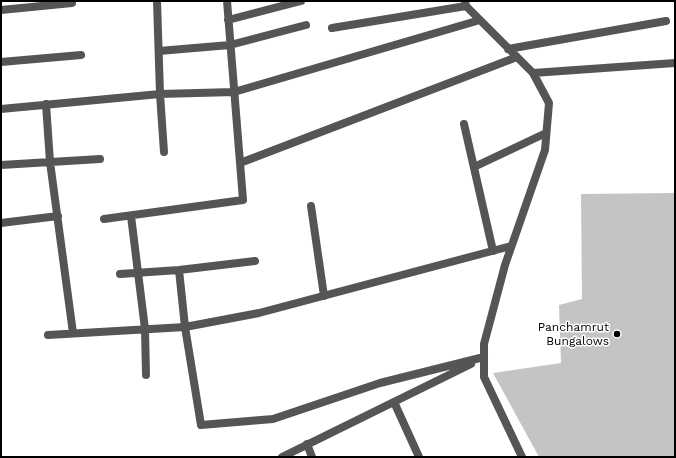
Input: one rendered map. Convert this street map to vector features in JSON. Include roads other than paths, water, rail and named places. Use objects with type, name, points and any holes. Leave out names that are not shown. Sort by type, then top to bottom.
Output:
[{"type":"street","points":[[157,1],[160,94],[164,152]]},
{"type":"street","points":[[104,219],[243,200],[227,1]]},
{"type":"street","points":[[228,20],[301,1]]},
{"type":"street","points":[[1,10],[72,3]]},
{"type":"street","points":[[332,28],[465,3],[508,49],[533,73],[549,103],[545,150],[511,246],[484,344],[484,377],[522,457]]},
{"type":"street","points":[[1,109],[160,94],[234,92],[480,20]]},
{"type":"street","points":[[508,49],[666,21]]},
{"type":"street","points":[[159,51],[230,45],[306,25]]},
{"type":"street","points":[[1,62],[81,55]]},
{"type":"street","points":[[240,163],[517,57]]},
{"type":"street","points":[[533,73],[675,63]]},
{"type":"street","points":[[46,104],[50,162],[73,333]]},
{"type":"street","points":[[464,124],[493,251]]},
{"type":"street","points":[[474,168],[546,134]]},
{"type":"street","points":[[1,165],[100,159]]},
{"type":"street","points":[[311,206],[324,296]]},
{"type":"street","points":[[1,223],[58,216]]},
{"type":"street","points":[[131,216],[145,329],[146,375]]},
{"type":"street","points":[[48,334],[185,327],[259,313],[511,246]]},
{"type":"street","points":[[120,274],[179,270],[255,261]]},
{"type":"street","points":[[179,270],[185,327],[201,425],[273,419],[380,383],[484,357]]},
{"type":"street","points":[[282,457],[484,357]]},
{"type":"street","points":[[394,402],[419,457]]},
{"type":"street","points":[[307,444],[312,457]]},
{"type":"place","name":"Panchamrut Bungalows","points":[[617,334]]}]
